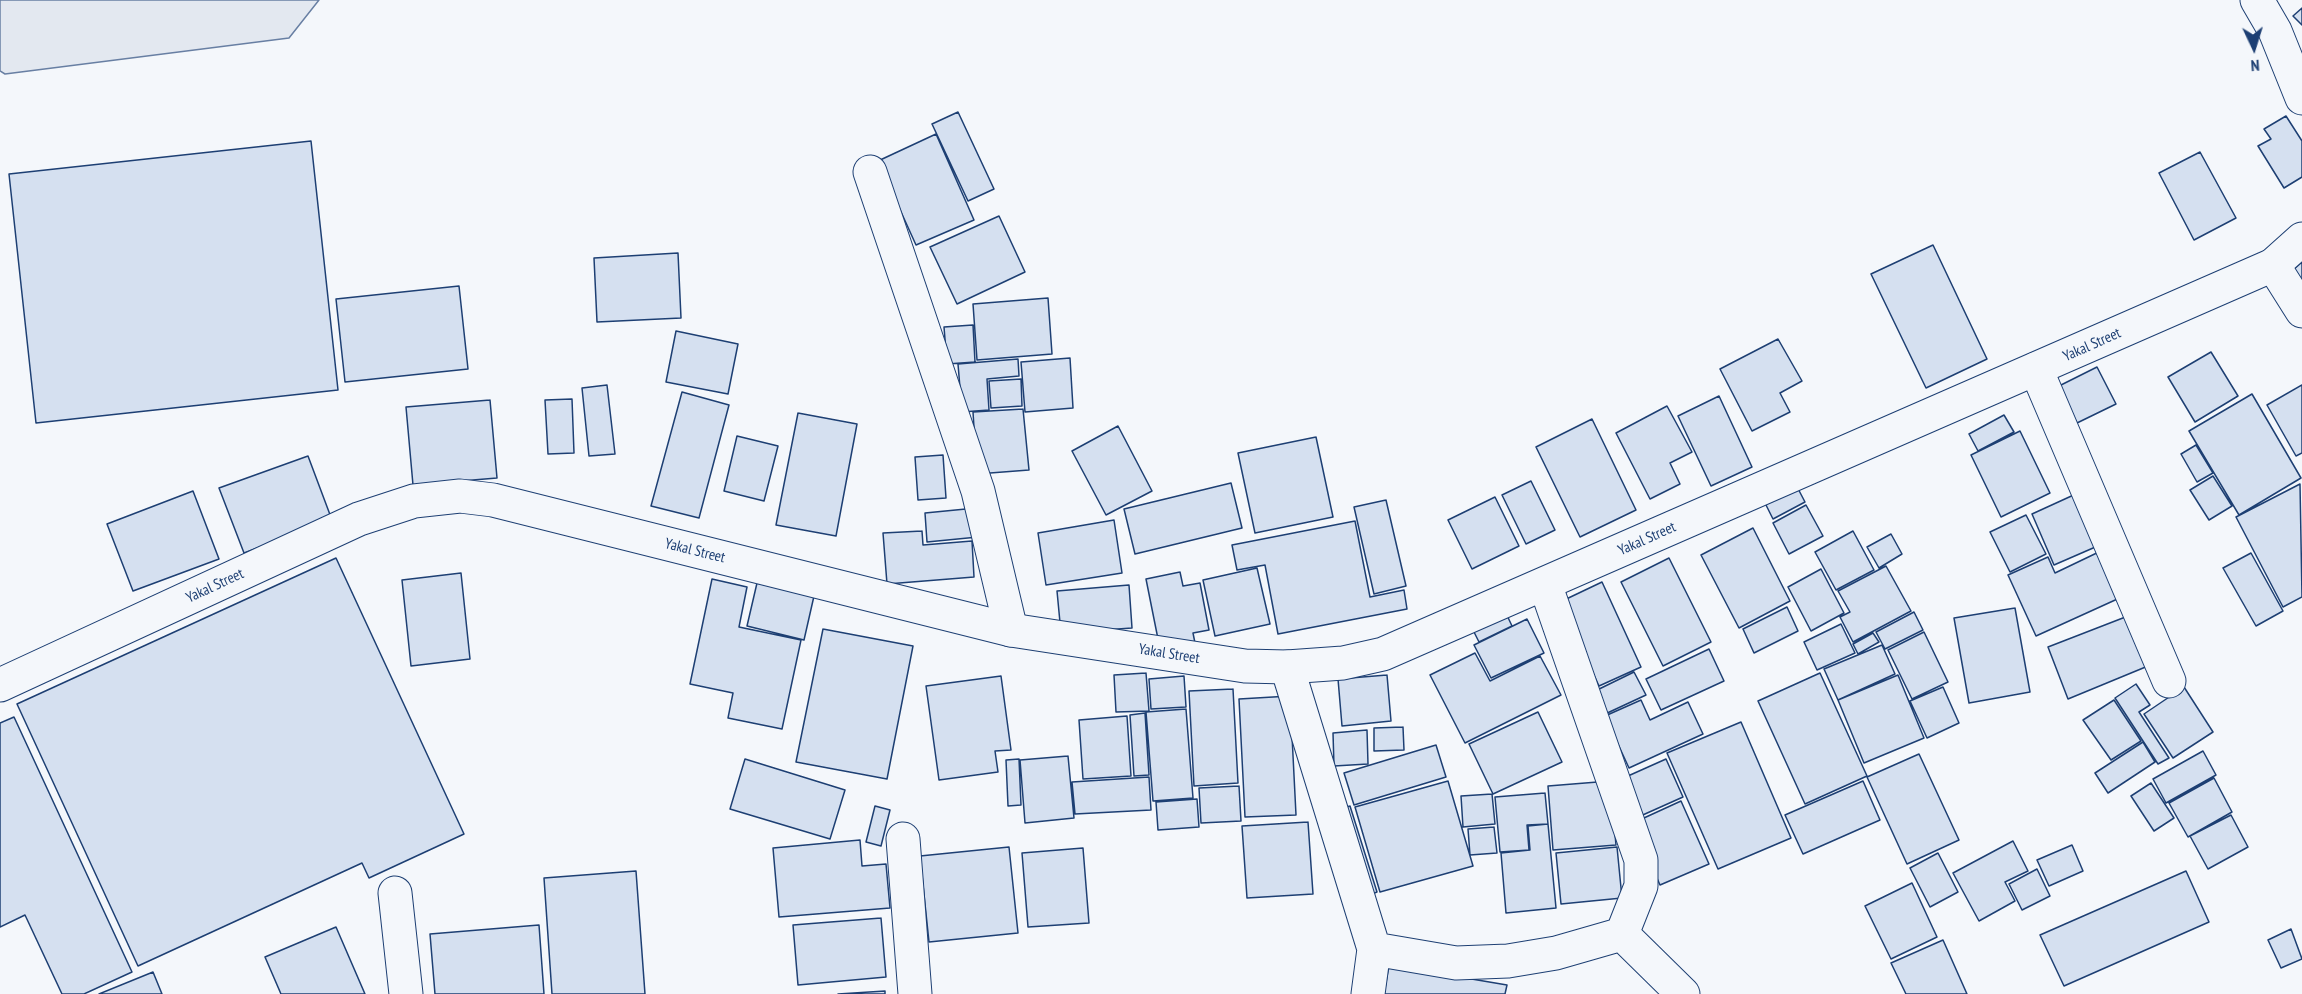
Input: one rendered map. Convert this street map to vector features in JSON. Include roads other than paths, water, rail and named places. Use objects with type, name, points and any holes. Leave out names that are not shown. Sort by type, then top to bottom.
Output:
[{"type":"street","points":[[2257,0],[2275,31],[2302,98]]},
{"type":"street","points":[[870,172],[978,490],[1011,630]]},
{"type":"street","name":"Yakal Street","points":[[0,685],[359,519],[414,501],[460,496],[493,500],[1011,630],[1245,666],[1287,667],[1343,663],[1383,654],[2273,265],[2302,239]]},
{"type":"street","points":[[2273,265],[2302,311]]},
{"type":"street","points":[[2036,369],[2169,681]]},
{"type":"street","points":[[1545,584],[1641,860],[1641,886],[1622,934]]},
{"type":"street","points":[[1287,667],[1374,949],[1368,994]]},
{"type":"street","points":[[903,839],[915,994]]},
{"type":"street","points":[[395,893],[406,994]]},
{"type":"street","points":[[1374,949],[1456,963],[1508,961],[1556,953],[1622,934]]},
{"type":"street","points":[[1622,934],[1683,994]]}]
